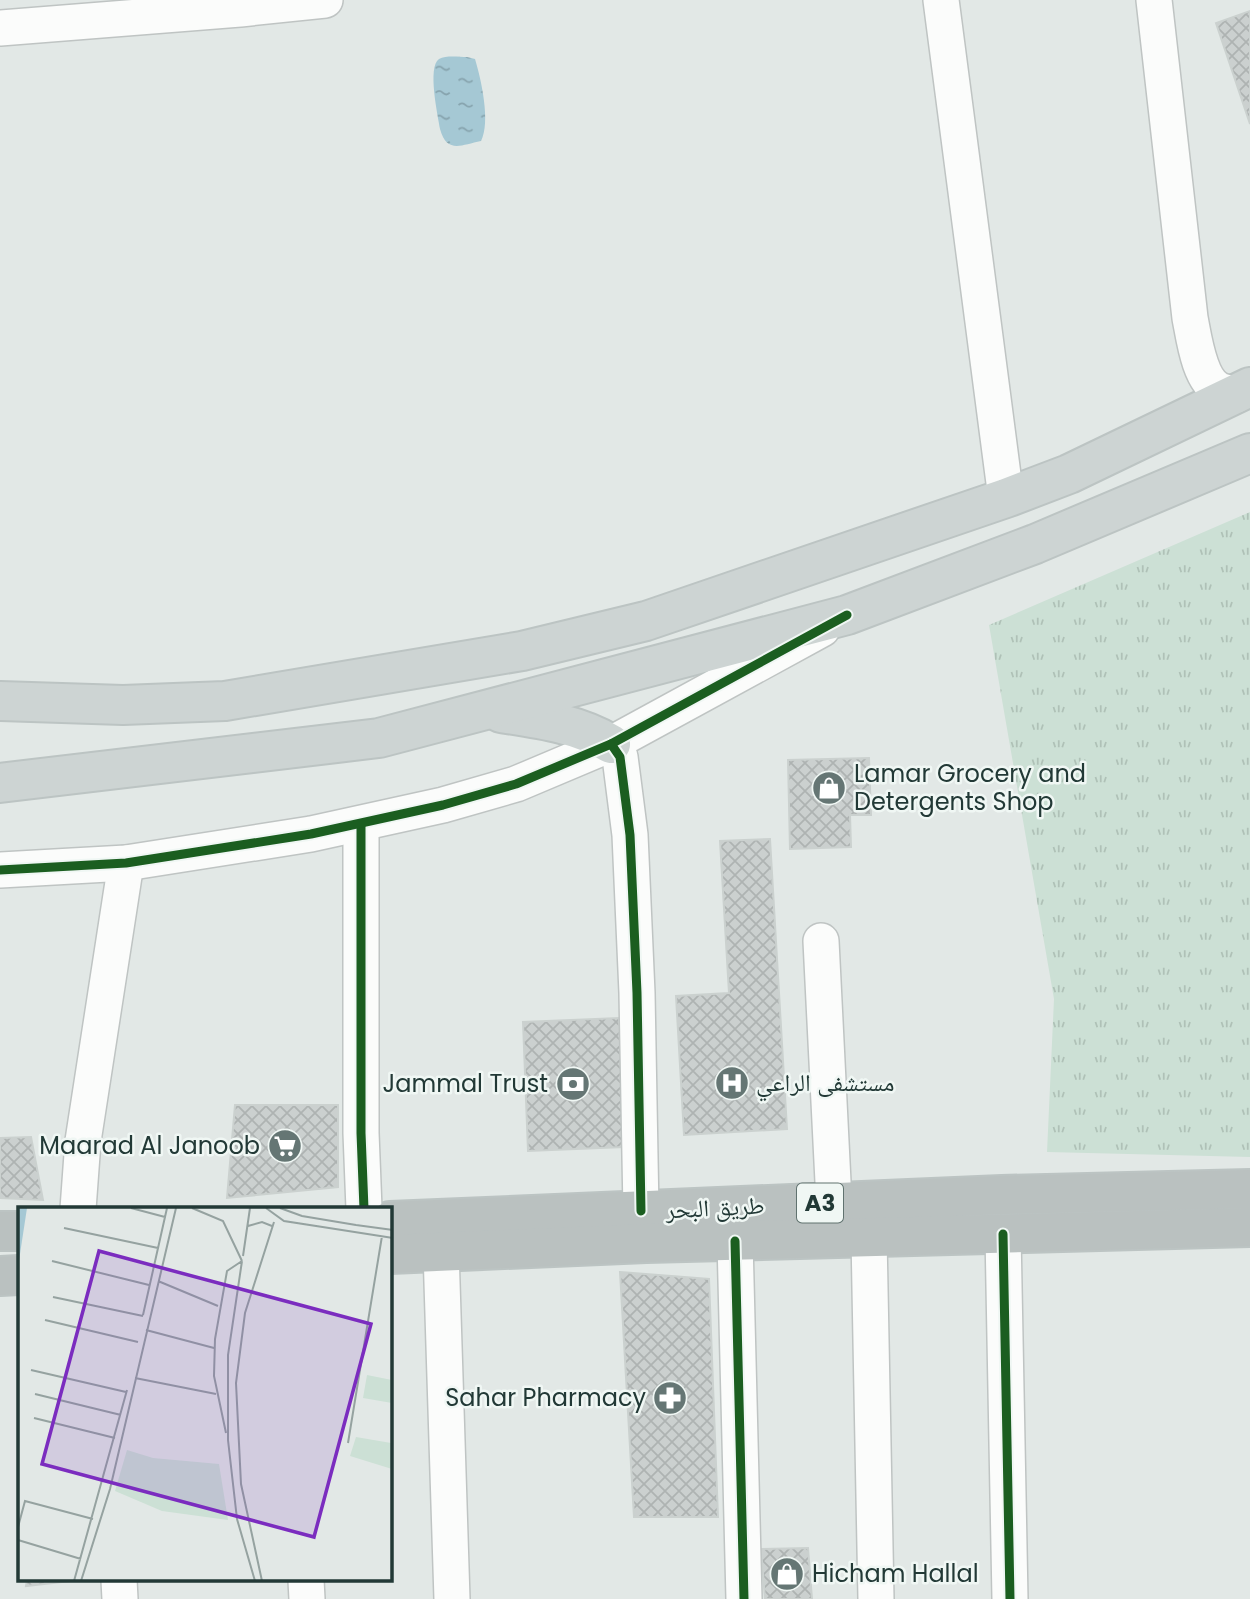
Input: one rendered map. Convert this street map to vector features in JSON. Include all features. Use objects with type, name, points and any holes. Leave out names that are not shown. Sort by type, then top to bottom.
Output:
[{"type":"highway","name":"طريق البحر","points":[[392,1221],[834,1202],[1250,1189]]},
{"type":"highway","name":"طريق البحر","points":[[392,1254],[734,1241],[1250,1227]]},
{"type":"highway","points":[[0,1231],[18,1231]]},
{"type":"highway","points":[[0,1276],[18,1275]]},
{"type":"main road","points":[[0,701],[123,705],[225,701],[522,650],[646,621],[1069,474],[1243,391]]},
{"type":"main road","points":[[0,783],[379,738],[847,615],[1035,544],[1250,453]]},
{"type":"main road","points":[[485,710],[550,720],[593,733],[611,744]]},
{"type":"street","points":[[0,28],[325,0]]},
{"type":"street","points":[[941,0],[1006,498]]},
{"type":"street","points":[[1154,0],[1196,352],[1212,385],[1220,390],[1243,391]]},
{"type":"street","points":[[0,870],[126,863],[311,834],[443,805],[516,784],[611,744],[847,615]]},
{"type":"street","points":[[611,744],[620,757],[631,835],[641,1211]]},
{"type":"street","points":[[361,824],[360,1133],[364,1207]]},
{"type":"street","points":[[78,1207],[83,1141],[126,863]]},
{"type":"street","points":[[821,941],[834,1202]]},
{"type":"street","points":[[1003,1234],[1010,1599]]},
{"type":"street","points":[[869,1237],[876,1599]]},
{"type":"street","points":[[734,1241],[744,1599]]},
{"type":"street","points":[[441,1251],[452,1599]]},
{"type":"green space","points":[[1250,512],[1250,1157],[1047,1152],[1054,999],[989,625]]},
{"type":"water","points":[[439,59],[475,59],[477,67],[484,100],[484,133],[481,141],[456,146],[447,142],[440,129],[434,92],[434,71]]},
{"type":"building","points":[[1250,11],[1250,124],[1216,23]]},
{"type":"building","name":"Lamar Grocery and Detergents Shop","points":[[869,758],[871,815],[850,815],[851,847],[790,849],[788,760]]},
{"type":"building","points":[[770,839],[787,1129],[684,1135],[676,996],[729,993],[720,841]]},
{"type":"building","name":"Jammal Trust","points":[[619,1018],[624,1147],[528,1151],[523,1022]]},
{"type":"building","name":"Maarad Al Janoob","points":[[235,1105],[338,1105],[338,1187],[227,1198]]},
{"type":"building","points":[[31,1137],[43,1200],[0,1198],[0,1138]]},
{"type":"building","name":"Sahar Pharmacy","points":[[620,1272],[709,1279],[718,1517],[634,1517]]},
{"type":"building","name":"Hicham Hallal","points":[[808,1548],[812,1599],[765,1599],[761,1549]]},
{"type":"building","points":[[27,1582],[61,1582],[26,1586]]},
{"type":"cycle path","points":[[0,870],[126,863],[311,834],[443,805],[516,784],[611,744],[847,615]]},
{"type":"cycle path","points":[[611,744],[620,757],[630,835],[637,993],[641,1211]]},
{"type":"cycle path","points":[[361,824],[361,1133],[364,1207]]},
{"type":"cycle path","points":[[1003,1234],[1010,1599]]},
{"type":"cycle path","points":[[735,1241],[744,1599]]},
{"type":"place","name":"Lamar Grocery and Detergents Shop","points":[[829,788]]},
{"type":"place","name":"مستشفى الراعي","points":[[732,1083]]},
{"type":"place","name":"Jammal Trust","points":[[573,1084]]},
{"type":"place","name":"Maarad Al Janoob","points":[[285,1146]]},
{"type":"place","name":"Sahar Pharmacy","points":[[670,1398]]},
{"type":"place","name":"Hicham Hallal","points":[[787,1574]]}]
